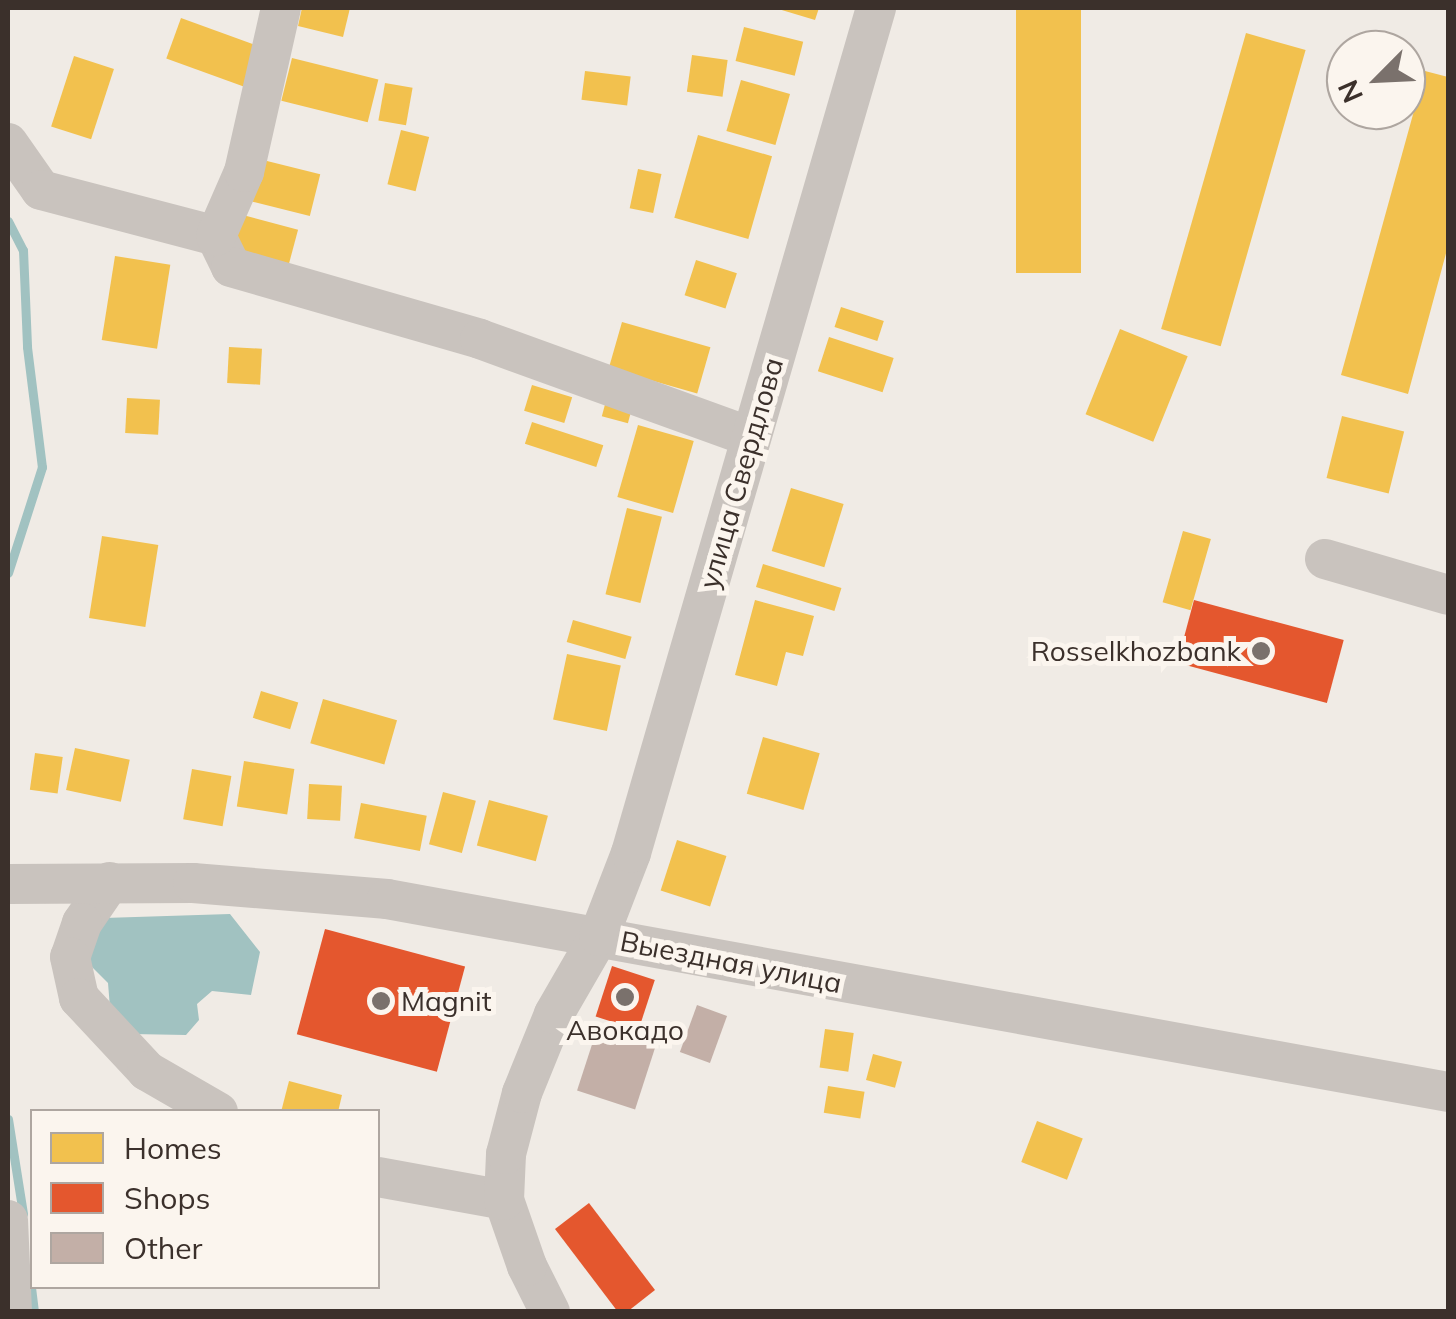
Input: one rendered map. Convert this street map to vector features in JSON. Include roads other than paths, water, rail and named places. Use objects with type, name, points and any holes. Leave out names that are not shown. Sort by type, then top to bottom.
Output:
[{"type":"street","points":[[282,8],[244,172],[216,236],[231,267],[480,339],[713,427],[752,437]]},
{"type":"street","name":"улица Свердлова","points":[[504,1200],[506,1154],[522,1093],[554,1014],[599,936],[631,853],[876,8]]},
{"type":"street","points":[[8,143],[41,190],[216,236]]},
{"type":"street","points":[[1325,560],[1448,594]]},
{"type":"street","points":[[110,882],[82,923],[70,957],[79,998],[147,1071],[213,1109]]},
{"type":"street","name":"Выездная улица","points":[[8,884],[110,882],[387,899],[1448,1092]]},
{"type":"street","points":[[380,1177],[504,1200],[526,1266],[550,1312]]},
{"type":"street","points":[[8,1220],[12,1312]]},
{"type":"water","points":[[230,914],[260,952],[251,995],[212,991],[197,1004],[199,1020],[186,1035],[132,1034],[110,1008],[108,983],[87,962],[104,918]]},
{"type":"waterway","points":[[8,221],[23,250],[27,347],[42,467],[8,573]]},
{"type":"waterway","points":[[8,1119],[23,1214]]},
{"type":"waterway","points":[[31,1289],[34,1312]]},
{"type":"place","name":"Rosselkhozbank","points":[[1261,651]]},
{"type":"place","name":"Авокадо","points":[[625,997]]},
{"type":"place","name":"Magnit","points":[[381,1001]]}]
